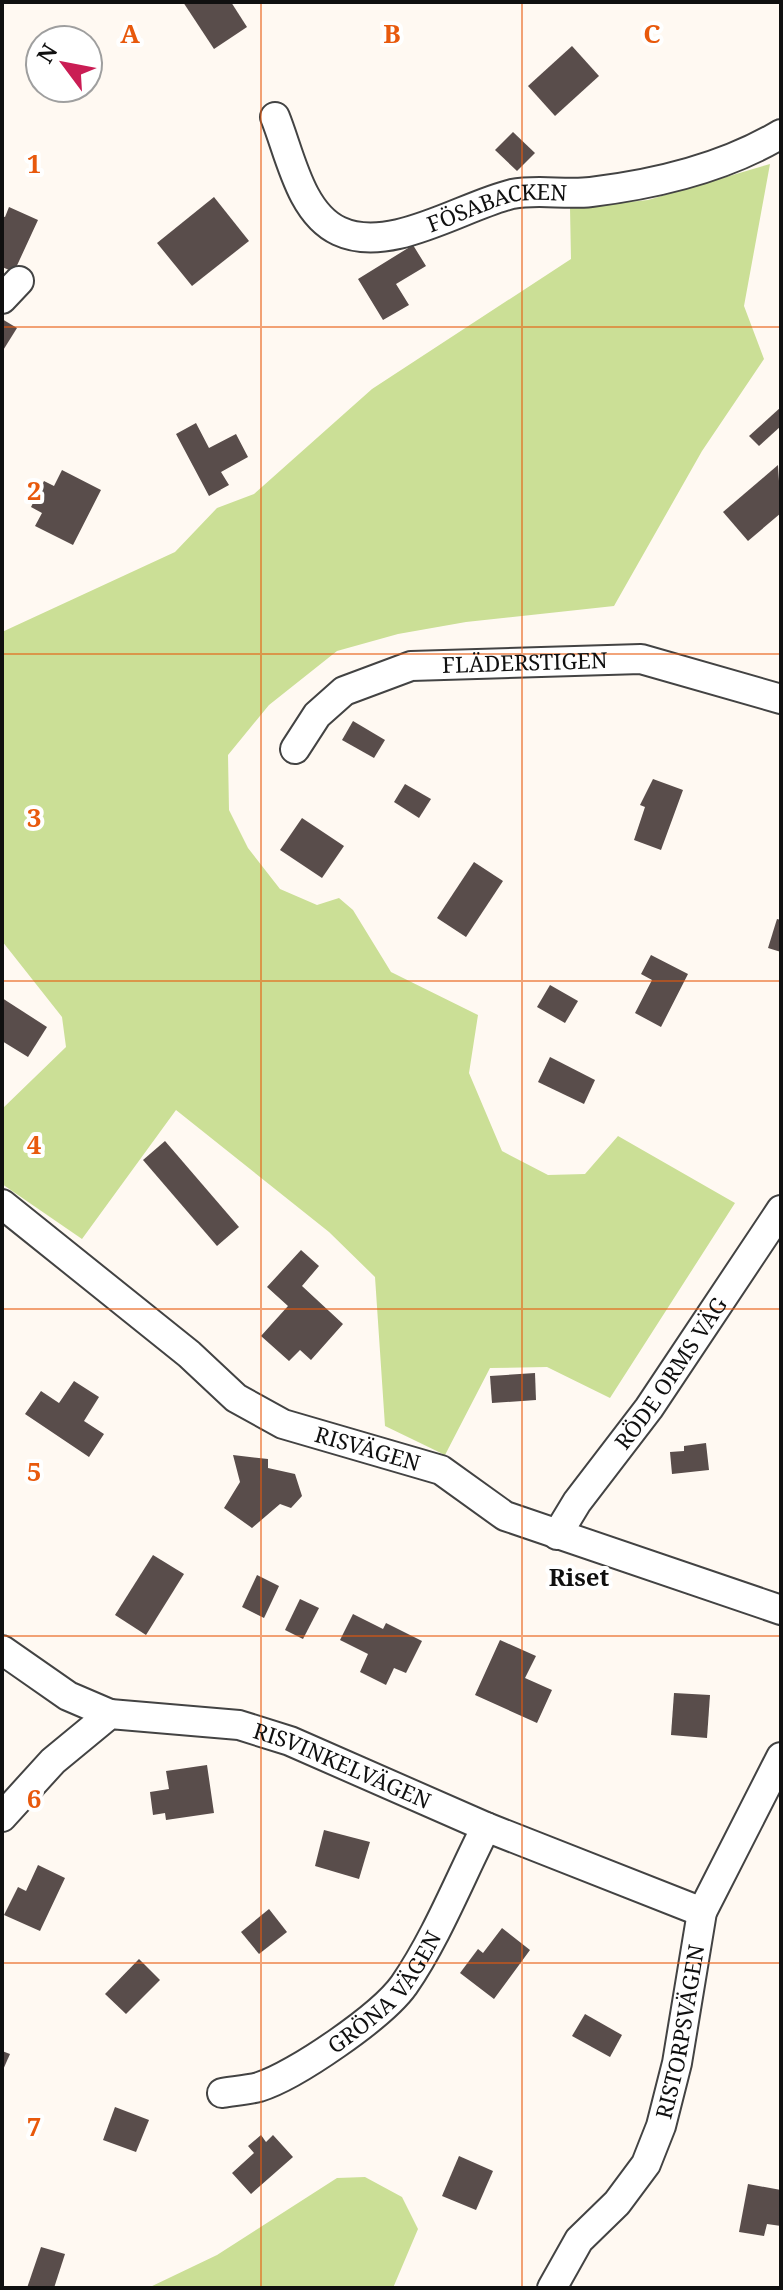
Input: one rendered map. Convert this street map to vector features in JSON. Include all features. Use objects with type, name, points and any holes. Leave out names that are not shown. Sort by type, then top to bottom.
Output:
[{"type":"street","name":"FÖSABACKEN","points":[[275,117],[312,209],[334,229],[354,238],[414,231],[513,194],[589,193],[673,178],[751,152],[781,134]]},
{"type":"street","name":"FLÄDERSTIGEN","points":[[295,749],[317,715],[344,691],[411,666],[641,659],[781,699]]},
{"type":"street","name":"RISVÄGEN","points":[[2,1204],[189,1354],[236,1398],[283,1424],[441,1470],[505,1516],[781,1610]]},
{"type":"street","name":"RÖDE ORMS VÄG","points":[[557,1535],[577,1502],[649,1408],[781,1210]]},
{"type":"street","name":"RISVINKELVÄGEN","points":[[2,1650],[68,1696],[110,1714],[239,1725],[290,1741],[486,1827],[702,1912]]},
{"type":"street","points":[[2,1817],[53,1761],[110,1714]]},
{"type":"street","name":"RISTORPSVÄGEN","points":[[552,2288],[579,2240],[617,2203],[646,2164],[661,2126],[677,2063],[702,1912],[781,1757]]},
{"type":"street","name":"GRÖNA VÄGEN","points":[[222,2093],[261,2086],[304,2064],[382,2009],[403,1987],[418,1961],[486,1827]]},
{"type":"green space","points":[[770,164],[744,306],[764,359],[702,451],[614,606],[466,622],[398,634],[337,651],[269,705],[228,755],[229,810],[248,848],[280,889],[317,905],[339,898],[353,910],[391,972],[478,1015],[469,1073],[502,1151],[548,1175],[585,1174],[618,1136],[735,1203],[610,1398],[547,1367],[490,1368],[445,1455],[385,1426],[375,1277],[329,1232],[176,1110],[82,1239],[2,1184],[2,1109],[66,1047],[62,1017],[2,941],[2,632],[175,552],[217,508],[254,494],[372,389],[571,259],[570,208],[648,200]]},
{"type":"green space","points":[[365,2177],[402,2197],[418,2229],[393,2288],[148,2288],[217,2255],[337,2178]]},
{"type":"building","points":[[183,2],[231,2],[247,27],[214,49]]},
{"type":"building","points":[[572,46],[599,76],[555,116],[528,86]]},
{"type":"building","points":[[513,132],[535,153],[517,171],[495,150]]},
{"type":"building","points":[[214,197],[249,241],[192,286],[157,243]]},
{"type":"building","points":[[9,207],[38,220],[14,272],[2,267],[2,216],[5,217]]},
{"type":"building","points":[[413,245],[426,266],[396,284],[409,305],[383,320],[358,279]]},
{"type":"building","points":[[2,319],[17,328],[2,352]]},
{"type":"building","points":[[781,407],[781,426],[759,446],[749,436]]},
{"type":"building","points":[[196,423],[209,448],[236,434],[248,457],[221,472],[229,485],[209,496],[176,434]]},
{"type":"building","points":[[778,465],[781,513],[748,541],[723,512]]},
{"type":"building","points":[[62,470],[101,490],[73,545],[35,526],[42,513],[31,507],[44,481],[54,486]]},
{"type":"building","points":[[353,721],[385,740],[374,758],[342,740]]},
{"type":"building","points":[[653,779],[683,790],[661,850],[634,840],[645,807],[640,805]]},
{"type":"building","points":[[405,784],[431,799],[419,818],[394,802]]},
{"type":"building","points":[[302,818],[344,846],[322,878],[280,850]]},
{"type":"building","points":[[474,862],[503,881],[466,937],[437,918]]},
{"type":"building","points":[[777,919],[781,920],[781,952],[768,948]]},
{"type":"building","points":[[651,955],[688,974],[661,1027],[635,1013],[652,980],[641,974]]},
{"type":"building","points":[[550,985],[578,1001],[565,1023],[537,1007]]},
{"type":"building","points":[[2,998],[47,1027],[28,1057],[2,1041]]},
{"type":"building","points":[[550,1057],[595,1080],[584,1104],[538,1082]]},
{"type":"building","points":[[165,1141],[239,1227],[217,1246],[143,1160]]},
{"type":"building","points":[[301,1250],[319,1266],[302,1286],[343,1324],[311,1360],[300,1350],[289,1361],[261,1336],[288,1306],[267,1287]]},
{"type":"building","points":[[535,1373],[536,1400],[492,1403],[490,1376]]},
{"type":"building","points":[[74,1381],[99,1397],[84,1421],[104,1434],[89,1457],[25,1414],[41,1391],[59,1403]]},
{"type":"building","points":[[706,1443],[709,1470],[672,1474],[670,1452],[684,1451],[684,1446]]},
{"type":"building","points":[[233,1455],[268,1459],[268,1468],[295,1474],[302,1496],[291,1508],[280,1504],[252,1528],[224,1508],[240,1482]]},
{"type":"building","points":[[153,1555],[184,1574],[146,1635],[115,1615]]},
{"type":"building","points":[[257,1575],[279,1586],[264,1618],[242,1607]]},
{"type":"building","points":[[300,1599],[319,1608],[303,1639],[285,1630]]},
{"type":"building","points":[[353,1614],[383,1629],[386,1623],[422,1641],[406,1673],[394,1668],[386,1685],[360,1672],[368,1654],[340,1640]]},
{"type":"building","points":[[500,1640],[536,1656],[525,1678],[552,1690],[537,1723],[475,1695]]},
{"type":"building","points":[[674,1693],[710,1695],[707,1738],[671,1735]]},
{"type":"building","points":[[207,1765],[214,1813],[166,1820],[165,1813],[153,1815],[150,1792],[169,1789],[166,1771]]},
{"type":"building","points":[[324,1830],[370,1842],[359,1879],[315,1866]]},
{"type":"building","points":[[38,1865],[65,1878],[40,1931],[4,1915],[18,1887],[26,1891]]},
{"type":"building","points":[[269,1909],[287,1932],[259,1954],[241,1932]]},
{"type":"building","points":[[502,1928],[530,1950],[494,1999],[460,1973],[478,1949],[483,1953]]},
{"type":"building","points":[[139,1959],[160,1980],[126,2014],[105,1994]]},
{"type":"building","points":[[585,2014],[622,2035],[610,2057],[572,2036]]},
{"type":"building","points":[[2,2051],[10,2054],[2,2072]]},
{"type":"building","points":[[115,2107],[149,2120],[136,2152],[103,2140]]},
{"type":"building","points":[[261,2135],[266,2142],[273,2135],[293,2157],[251,2194],[232,2173],[254,2153],[248,2146]]},
{"type":"building","points":[[459,2156],[493,2171],[476,2210],[442,2196]]},
{"type":"building","points":[[748,2184],[781,2190],[781,2226],[767,2224],[764,2236],[739,2232]]},
{"type":"building","points":[[41,2247],[65,2254],[54,2288],[27,2288]]},
{"type":"district","name":"Riset","points":[[579,1578]]}]
